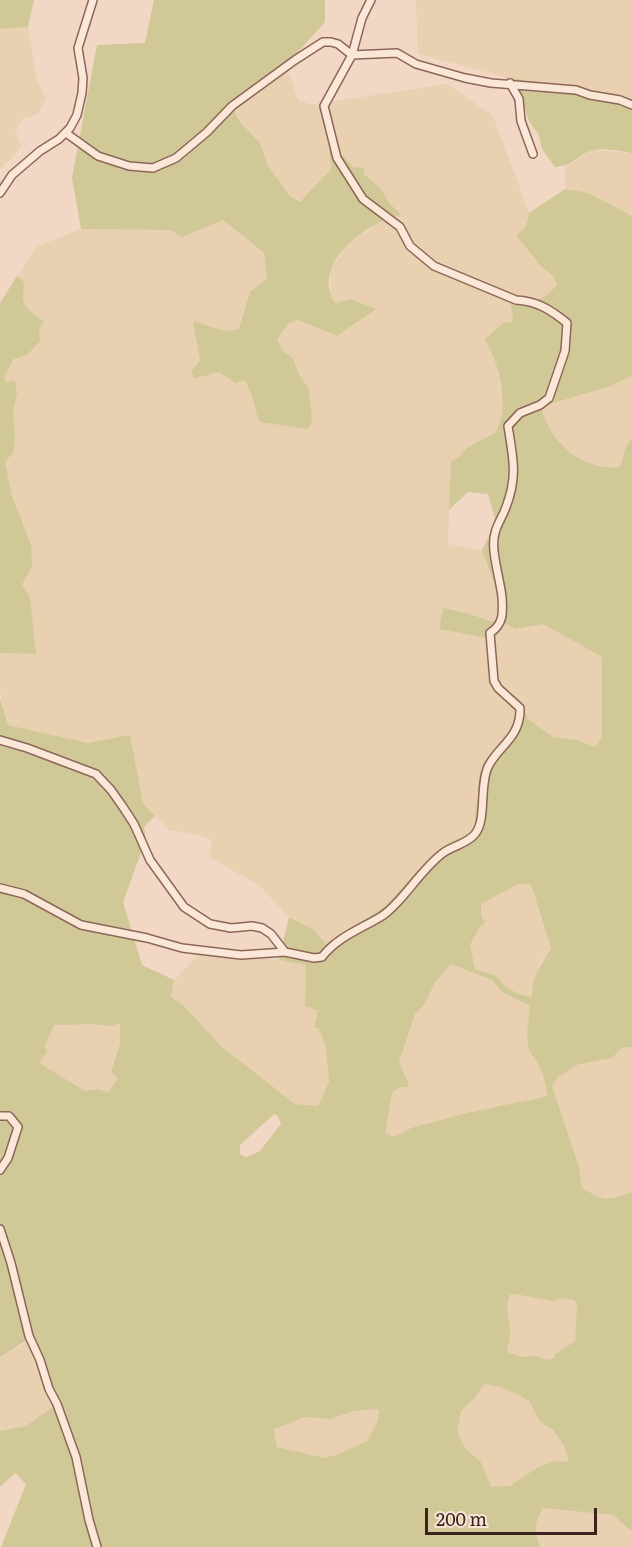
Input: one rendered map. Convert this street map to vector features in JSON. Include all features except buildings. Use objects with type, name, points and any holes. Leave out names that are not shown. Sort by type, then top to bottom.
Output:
[{"type":"street","points":[[0,193],[12,175],[66,133],[77,115],[83,78],[78,48],[93,0]]},
{"type":"street","points":[[0,888],[24,894],[81,925],[190,949],[241,955],[285,952],[314,958],[322,957],[331,945],[388,911],[443,853],[469,839],[478,827],[488,767],[508,743],[519,723],[520,715],[520,708],[498,688],[494,681],[490,633],[496,629],[504,616],[500,578],[494,557],[494,534],[515,478],[508,426],[520,413],[540,405],[549,398],[565,351],[567,323],[549,308],[528,300],[516,300],[434,266],[410,246],[400,227],[363,199],[337,158],[324,106],[352,55],[362,18],[371,0]]},
{"type":"street","points":[[66,133],[98,156],[129,166],[153,168],[176,158],[207,132],[232,106],[323,42],[338,44],[352,55],[397,53],[416,64],[437,71],[491,83],[576,90],[632,105]]},
{"type":"street","points":[[510,83],[519,99],[520,121],[532,154]]},
{"type":"street","points":[[0,740],[96,774],[123,807],[134,824],[150,860],[184,907],[210,924],[231,928],[252,926],[262,928],[271,934],[285,952]]},
{"type":"street","points":[[0,1116],[9,1116],[18,1127],[8,1158],[0,1170]]},
{"type":"street","points":[[0,1228],[29,1336],[76,1457],[97,1547]]},
{"type":"shaded area","points":[[0,0],[34,0],[28,27],[0,29]]},
{"type":"shaded area","points":[[154,0],[325,0],[325,22],[287,64],[288,71],[233,109],[240,122],[260,143],[267,164],[290,196],[300,202],[331,169],[328,141],[319,104],[329,102],[339,151],[353,167],[364,168],[364,174],[381,189],[390,204],[402,215],[388,219],[359,235],[336,259],[330,273],[329,288],[335,303],[351,299],[376,309],[337,336],[298,320],[289,323],[277,339],[283,351],[293,358],[309,390],[312,421],[308,429],[260,422],[244,380],[235,383],[219,372],[193,379],[192,371],[200,360],[193,321],[227,331],[239,329],[250,292],[267,279],[264,253],[223,220],[182,237],[170,230],[81,229],[72,178],[97,45],[145,43]]},
{"type":"shaded area","points":[[416,0],[632,0],[632,102],[615,94],[505,77],[418,54]]},
{"type":"shaded area","points":[[28,27],[37,81],[46,98],[38,114],[24,118],[15,129],[21,145],[0,169],[0,29]]},
{"type":"shaded area","points":[[288,71],[298,100],[309,104],[319,104],[328,141],[331,169],[301,202],[290,196],[267,164],[260,143],[240,122],[233,109]]},
{"type":"shaded area","points":[[505,77],[615,94],[632,102],[632,153],[594,150],[573,162],[555,167],[542,149],[539,135],[529,121],[518,89]]},
{"type":"shaded area","points":[[447,84],[493,116],[529,213],[526,227],[541,266],[554,277],[557,284],[549,295],[535,299],[509,293],[454,270],[510,299],[513,319],[489,345],[497,364],[503,407],[496,432],[467,448],[458,458],[451,461],[448,544],[482,550],[494,584],[500,618],[493,622],[443,608],[439,628],[488,638],[492,687],[515,705],[516,715],[511,732],[482,778],[475,810],[475,826],[469,835],[455,839],[418,870],[385,906],[326,944],[314,930],[289,917],[259,885],[209,857],[212,840],[196,834],[169,830],[143,803],[130,735],[88,743],[8,725],[0,692],[0,653],[36,654],[22,585],[27,577],[31,545],[12,496],[5,462],[15,433],[13,412],[17,393],[15,380],[6,382],[3,376],[14,359],[40,341],[39,329],[27,310],[22,295],[25,283],[17,276],[38,246],[81,229],[170,230],[182,237],[223,220],[264,254],[267,279],[250,292],[239,329],[223,332],[194,321],[200,360],[192,371],[193,379],[219,372],[234,383],[244,380],[249,386],[255,412],[309,390],[293,358],[283,351],[277,339],[289,323],[298,320],[337,336],[376,309],[351,299],[335,303],[331,296],[330,270],[350,241],[388,218],[402,215],[390,204],[381,189],[364,174],[364,168],[353,167],[339,151],[329,102]]},
{"type":"shaded area","points":[[592,150],[632,153],[632,216],[589,193],[565,189],[565,166]]},
{"type":"shaded area","points":[[565,189],[589,193],[632,216],[632,376],[608,387],[550,404],[542,410],[546,422],[561,444],[582,460],[594,465],[620,467],[625,449],[632,438],[632,1047],[622,1048],[612,1058],[579,1064],[558,1077],[552,1086],[579,1167],[582,1188],[606,1199],[632,1192],[632,1532],[613,1515],[543,1508],[536,1527],[540,1547],[1,1547],[26,1484],[15,1473],[0,1487],[0,1431],[26,1426],[53,1407],[27,1340],[0,1357],[0,698],[8,725],[88,743],[130,735],[143,803],[155,816],[144,827],[146,839],[123,902],[142,965],[174,980],[171,997],[184,1006],[222,1047],[295,1104],[318,1106],[329,1082],[326,1048],[319,1029],[314,1027],[318,1011],[305,1006],[306,965],[279,960],[289,917],[314,930],[326,944],[385,906],[418,870],[455,839],[469,835],[475,826],[475,810],[483,763],[511,732],[516,715],[515,705],[504,699],[492,687],[488,638],[439,629],[443,608],[493,622],[500,617],[496,591],[482,550],[496,523],[488,494],[468,492],[449,510],[451,461],[458,458],[467,448],[496,432],[503,405],[501,385],[493,355],[484,340],[503,323],[511,322],[513,319],[510,299],[455,278],[454,269],[526,298],[541,298],[547,294],[557,284],[554,277],[541,266],[516,235],[526,227],[529,213]],"holes":[[[504,623],[516,629],[543,624],[602,657],[602,736],[595,747],[577,740],[553,737],[528,719],[520,701],[497,682],[494,640]],[[519,884],[529,884],[532,887],[551,948],[533,982],[531,997],[506,987],[495,975],[475,969],[470,945],[485,922],[482,917],[481,904]],[[451,964],[492,980],[502,992],[530,1006],[527,1034],[529,1050],[542,1071],[548,1096],[470,1112],[411,1128],[394,1137],[385,1133],[392,1093],[400,1087],[408,1087],[399,1062],[415,1014],[424,1005],[435,983]],[[120,1023],[120,1044],[111,1072],[118,1078],[108,1093],[98,1089],[85,1091],[39,1063],[47,1052],[45,1045],[54,1025],[111,1026]],[[274,1114],[278,1116],[281,1124],[260,1151],[246,1157],[240,1154],[240,1145]],[[514,1294],[554,1301],[559,1298],[573,1300],[577,1304],[575,1341],[555,1354],[554,1358],[546,1360],[536,1356],[522,1357],[507,1352],[510,1331],[508,1301],[510,1295]],[[484,1384],[500,1387],[519,1395],[529,1401],[540,1422],[553,1430],[564,1446],[569,1462],[556,1461],[538,1467],[510,1486],[491,1487],[481,1462],[465,1448],[459,1436],[461,1411],[474,1399]],[[379,1409],[378,1421],[367,1441],[339,1454],[325,1458],[277,1447],[274,1429],[305,1417],[331,1419],[354,1411]]]},
{"type":"shaded area","points":[[17,276],[25,283],[23,297],[26,306],[44,321],[39,329],[40,341],[27,355],[14,359],[4,376],[6,382],[15,380],[17,393],[13,412],[14,451],[5,462],[12,496],[31,545],[32,566],[22,585],[30,598],[36,654],[0,653],[0,303]]},
{"type":"shaded area","points":[[632,376],[632,438],[625,449],[620,467],[610,468],[590,464],[563,447],[546,424],[542,410],[550,404],[608,387]]},
{"type":"shaded area","points":[[504,623],[516,629],[543,624],[602,657],[602,736],[595,747],[577,740],[553,737],[528,719],[496,682],[494,640]]},
{"type":"shaded area","points":[[520,884],[529,884],[532,887],[551,948],[540,963],[531,997],[506,987],[495,975],[475,969],[470,945],[484,922],[481,904]]},
{"type":"shaded area","points":[[201,952],[306,965],[305,1006],[318,1011],[319,1029],[326,1048],[329,1082],[318,1106],[295,1104],[222,1047],[184,1006],[171,997],[174,980]]},
{"type":"shaded area","points":[[451,964],[493,980],[502,992],[530,1005],[527,1034],[534,1060],[542,1071],[549,1096],[470,1112],[411,1128],[394,1137],[385,1133],[392,1093],[400,1087],[407,1087],[408,1082],[399,1062],[407,1033],[415,1014],[424,1005],[435,983]]},
{"type":"shaded area","points":[[121,1022],[120,1044],[111,1071],[119,1077],[108,1093],[98,1089],[85,1091],[38,1063],[47,1052],[45,1045],[54,1024],[111,1026]]},
{"type":"shaded area","points":[[632,1047],[632,1192],[609,1200],[600,1199],[582,1188],[579,1167],[552,1086],[557,1077],[579,1064],[612,1058],[622,1048]]},
{"type":"shaded area","points":[[510,1295],[554,1301],[559,1298],[573,1300],[577,1304],[575,1341],[556,1353],[554,1358],[546,1360],[536,1356],[522,1357],[506,1352],[510,1332],[506,1312],[507,1304]]},
{"type":"shaded area","points":[[27,1340],[53,1408],[26,1426],[0,1431],[0,1357]]},
{"type":"shaded area","points":[[483,1384],[500,1387],[529,1401],[540,1422],[553,1430],[564,1446],[570,1462],[556,1461],[538,1467],[510,1486],[491,1487],[481,1462],[465,1448],[459,1436],[458,1427],[461,1411],[474,1399]]},
{"type":"shaded area","points":[[379,1409],[378,1421],[367,1441],[339,1454],[325,1458],[277,1447],[274,1428],[305,1417],[331,1419],[354,1411]]},
{"type":"shaded area","points":[[543,1508],[613,1515],[632,1532],[632,1547],[540,1547],[535,1524]]}]
